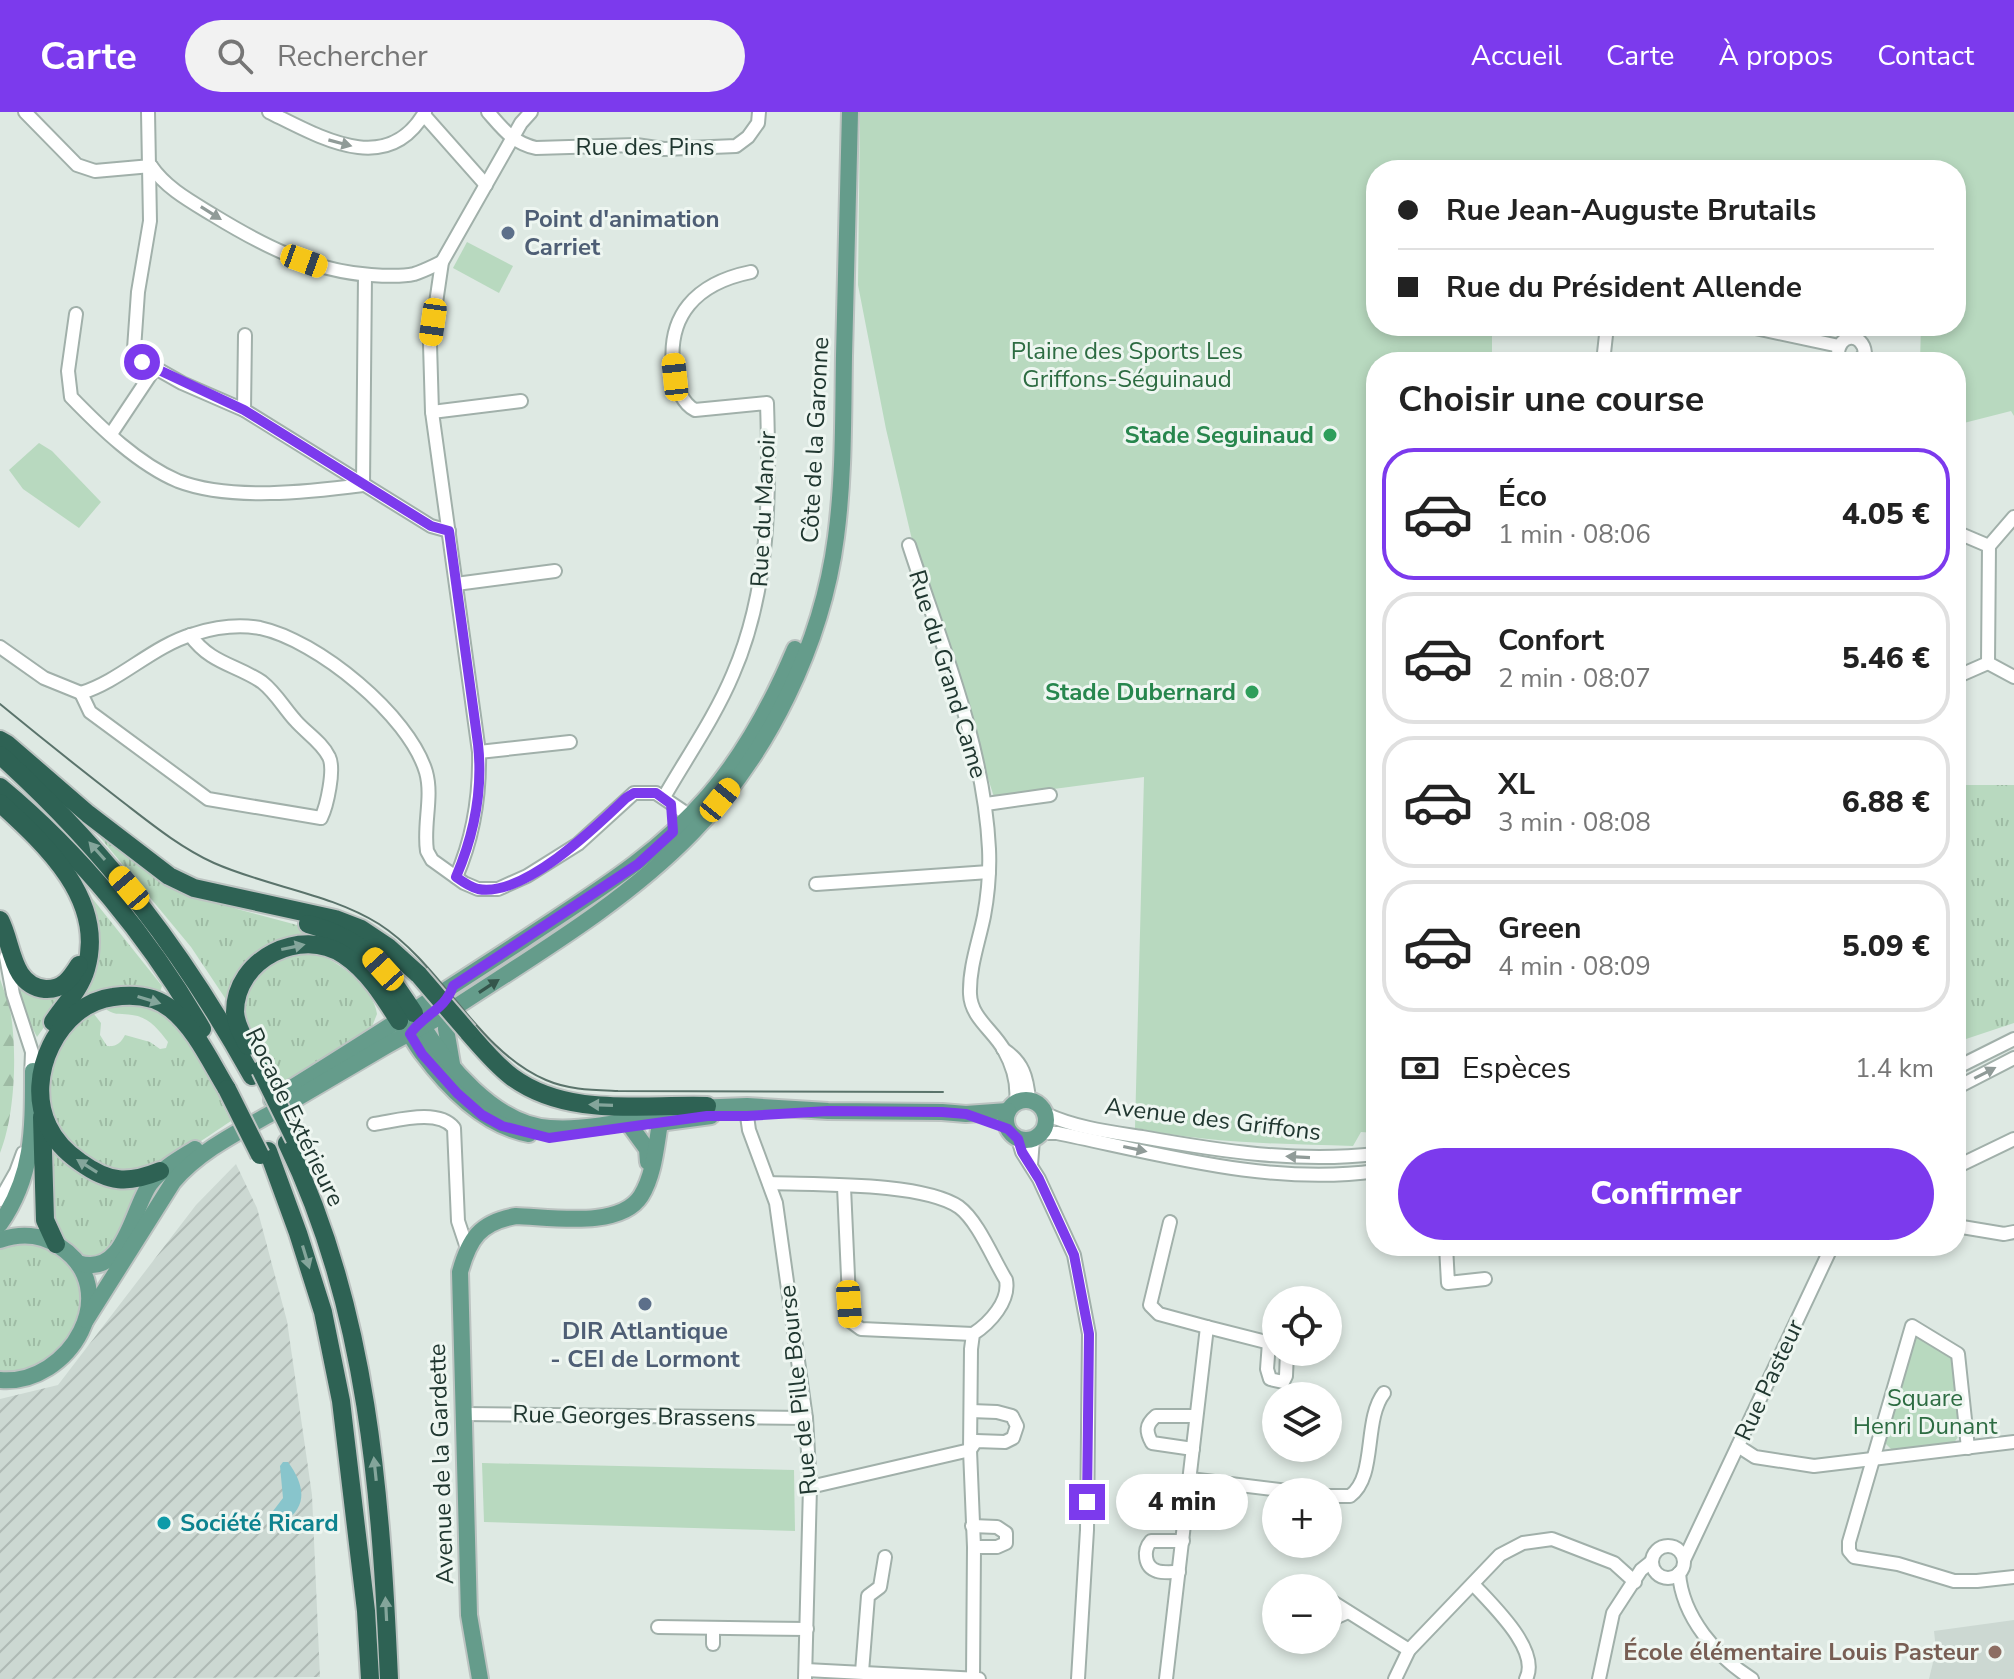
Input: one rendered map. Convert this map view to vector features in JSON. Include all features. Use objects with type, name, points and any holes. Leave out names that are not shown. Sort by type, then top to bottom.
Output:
[{"type":"highway","points":[[0,740],[169,876],[194,888],[330,930],[351,940],[368,952],[399,990],[412,1024]]},
{"type":"highway","name":"Rocade Extérieure","points":[[0,755],[77,829],[151,916],[256,1073],[291,1141],[346,1306],[365,1395],[380,1520],[390,1676]]},
{"type":"highway","points":[[0,787],[60,842],[128,921],[196,1018],[280,1183],[323,1312],[341,1401],[366,1611],[370,1679]]},
{"type":"highway","points":[[0,803],[49,852],[77,890],[88,918],[86,969],[79,986],[40,1045],[33,1071]]},
{"type":"highway","points":[[194,888],[335,919],[361,929],[388,947],[419,975],[512,1077],[555,1099],[601,1106],[707,1106]]},
{"type":"highway","points":[[0,920],[18,972],[32,986],[58,988],[68,982],[89,944]]},
{"type":"highway","points":[[256,1073],[235,1014],[237,995],[250,970],[269,954],[289,946],[311,943],[343,954],[412,1024]]},
{"type":"highway","points":[[399,990],[418,993],[448,989]]},
{"type":"highway","points":[[56,1244],[45,1220],[42,1071],[61,1026],[88,1005],[105,998],[147,997],[169,1007],[187,1023],[231,1088]]},
{"type":"highway","points":[[42,1101],[47,1124],[59,1144],[91,1170],[113,1180],[129,1181],[160,1171]]},
{"type":"highway","points":[[353,1514],[353,1610],[358,1679]]},
{"type":"main road","name":"Côte de la Garonne","points":[[412,1024],[448,989],[680,834],[690,816],[729,770],[780,685],[800,638],[815,589],[825,538],[830,487],[839,112]]},
{"type":"main road","name":"Côte de la Garonne","points":[[412,1024],[447,1012],[544,950],[647,875],[680,834],[738,777],[765,737],[790,690],[826,590],[836,539],[841,487],[850,112]]},
{"type":"main road","points":[[447,1012],[446,1029],[453,1066]]},
{"type":"main road","points":[[0,1380],[26,1378],[56,1363],[70,1350],[173,1182],[185,1168],[233,1135],[378,1051],[387,1039],[412,1024]]},
{"type":"main road","points":[[412,1024],[422,1054],[482,1115],[502,1126],[549,1138],[707,1116],[828,1111]]},
{"type":"main road","points":[[412,1024],[489,1103],[522,1123],[549,1128],[577,1128],[707,1106],[828,1111]]},
{"type":"main road","points":[[78,1263],[96,1266],[112,1258],[140,1202],[160,1171],[412,1024]]},
{"type":"main road","points":[[378,1051],[422,1054]]},
{"type":"main road","points":[[0,1224],[17,1197],[30,1153],[33,1071]]},
{"type":"main road","points":[[1018,1104],[1040,1104],[1046,1114],[1047,1121],[1026,1135],[1018,1104]]},
{"type":"main road","name":"Avenue des Griffons","points":[[966,1114],[1018,1104]]},
{"type":"main road","name":"Avenue des Griffons","points":[[828,1111],[966,1114],[1026,1135]]},
{"type":"main road","points":[[467,1248],[481,1230],[504,1218],[601,1218],[627,1211],[641,1196],[650,1175],[660,1123]]},
{"type":"main road","points":[[631,1127],[647,1149],[650,1175]]},
{"type":"main road","points":[[0,1240],[23,1235],[44,1237],[78,1263],[88,1289],[86,1320]]},
{"type":"main road","name":"Avenue de la Gardette","points":[[467,1248],[460,1272],[469,1615],[480,1679]]},
{"type":"street","points":[[25,112],[77,165],[95,171],[151,166]]},
{"type":"street","points":[[148,112],[150,221],[138,292],[136,357],[244,410],[431,526],[449,531]]},
{"type":"street","points":[[269,112],[330,141],[360,147],[388,145],[411,133],[424,113],[486,185]]},
{"type":"street","points":[[488,112],[512,140]]},
{"type":"street","points":[[456,877],[466,855],[480,792],[479,752],[432,412],[430,344],[442,262],[531,112]]},
{"type":"street","name":"Rue des Pins","points":[[512,140],[536,148],[736,146],[748,137],[758,123],[759,112]]},
{"type":"street","points":[[151,166],[160,179],[179,194],[255,240],[322,267],[365,275],[412,274],[442,262]]},
{"type":"street","name":"Rue du Manoir","points":[[668,801],[733,676],[762,583],[767,403],[695,410],[688,406],[675,377],[671,345],[682,314],[694,299],[723,278],[751,272]]},
{"type":"street","points":[[363,485],[365,275]]},
{"type":"street","points":[[76,314],[68,371],[71,397],[143,461],[179,481],[216,490],[248,492],[363,485]]},
{"type":"street","points":[[244,410],[245,335]]},
{"type":"street","points":[[1792,336],[1839,346]]},
{"type":"street","points":[[1838,352],[1839,346],[1847,338],[1859,339],[1864,352]]},
{"type":"street","points":[[111,434],[155,368]]},
{"type":"street","points":[[432,412],[521,401]]},
{"type":"street","points":[[1988,663],[1989,546],[2014,517]]},
{"type":"street","points":[[1966,536],[1989,546]]},
{"type":"street","name":"Rue du Grand Came","points":[[909,545],[964,714],[986,804],[989,872],[970,991],[973,1010],[1003,1049],[1020,1064],[1028,1082],[1018,1104]]},
{"type":"street","points":[[456,584],[555,571]]},
{"type":"street","points":[[0,647],[44,678],[81,693],[96,688],[145,656],[190,635],[222,627],[243,626],[284,636],[319,653],[399,723],[413,743],[426,773],[427,851],[432,860],[478,889],[498,889],[527,876],[578,844],[634,793],[647,791],[690,816]]},
{"type":"street","points":[[81,693],[90,712],[208,799],[321,818],[326,808],[330,757],[262,682],[209,656],[190,635]]},
{"type":"street","points":[[1988,663],[2014,677]]},
{"type":"street","points":[[1966,673],[1988,663]]},
{"type":"street","points":[[479,752],[570,742]]},
{"type":"street","points":[[986,804],[1050,795]]},
{"type":"street","points":[[668,801],[680,834]]},
{"type":"street","points":[[816,884],[989,872]]},
{"type":"street","points":[[0,939],[13,994],[28,1036],[33,1071],[23,1151],[16,1172],[0,1200]]},
{"type":"street","points":[[1966,1063],[2014,1039]]},
{"type":"street","points":[[1966,1083],[2014,1058]]},
{"type":"street","name":"Avenue des Griffons","points":[[1046,1114],[1060,1121],[1097,1130],[1255,1154],[1319,1158],[1366,1155]]},
{"type":"street","name":"Rue de Pille Bourse","points":[[747,1116],[749,1130],[776,1203],[806,1418],[810,1487],[806,1675]]},
{"type":"street","name":"Avenue de la Gardette","points":[[374,1124],[438,1117],[454,1128],[458,1221],[467,1248]]},
{"type":"street","name":"Avenue des Griffons","points":[[1026,1135],[1057,1133],[1188,1161],[1254,1170],[1298,1174],[1366,1171]]},
{"type":"street","points":[[1026,1135],[1022,1152],[1074,1255],[1089,1334],[1087,1530],[1078,1679]]},
{"type":"street","points":[[1966,1162],[2014,1139]]},
{"type":"street","points":[[770,1183],[844,1187],[921,1193],[940,1197],[960,1208],[972,1221],[1006,1280],[1008,1290],[984,1327],[973,1334],[861,1329],[850,1321],[844,1187]]},
{"type":"street","points":[[1170,1222],[1150,1305],[1159,1314],[1262,1341]]},
{"type":"street","points":[[1966,1228],[2004,1234],[2014,1232]]},
{"type":"street","points":[[1447,1256],[1448,1283],[1485,1279]]},
{"type":"street","name":"Rue Pasteur","points":[[1684,1560],[1827,1256]]},
{"type":"street","points":[[1968,1448],[1958,1354],[1912,1326],[1849,1542],[1849,1551],[1854,1557],[1898,1564],[1954,1581],[2014,1577]]},
{"type":"street","points":[[1166,1679],[1207,1327]]},
{"type":"street","points":[[973,1334],[970,1450],[974,1547],[973,1678]]},
{"type":"street","points":[[1268,1366],[1270,1379],[1283,1382],[1286,1366]]},
{"type":"street","points":[[1342,1497],[1356,1491],[1364,1472],[1375,1404],[1384,1393]]},
{"type":"street","points":[[810,1487],[970,1450],[976,1441],[1005,1442],[1013,1438],[1017,1426],[1012,1416],[971,1411]]},
{"type":"street","name":"Rue Georges Brassens","points":[[463,1414],[806,1418]]},
{"type":"street","points":[[1193,1449],[1152,1443],[1147,1433],[1149,1422],[1156,1416],[1196,1416]]},
{"type":"street","points":[[1738,1446],[1755,1457],[1814,1466],[2014,1442]]},
{"type":"street","points":[[1190,1479],[1262,1488]]},
{"type":"street","name":"Rue Pasteur","points":[[1670,1545],[1683,1537],[1705,1513]]},
{"type":"street","points":[[972,1526],[997,1527],[1006,1533],[1006,1543],[997,1547],[974,1547]]},
{"type":"street","points":[[1395,1679],[1409,1650],[1500,1555],[1523,1543],[1552,1539],[1614,1563],[1635,1582]]},
{"type":"street","points":[[1179,1572],[1156,1571],[1149,1566],[1146,1547],[1151,1541],[1183,1541]]},
{"type":"street","points":[[1635,1582],[1669,1576],[1684,1560],[1678,1549],[1670,1545],[1660,1547],[1653,1554],[1653,1570],[1669,1576],[1680,1588],[1691,1614],[1719,1653],[1752,1679]]},
{"type":"street","points":[[862,1672],[868,1596],[880,1587],[885,1557]]},
{"type":"street","points":[[1599,1679],[1613,1613],[1641,1570],[1651,1562]]},
{"type":"street","points":[[1473,1584],[1526,1649],[1531,1665],[1526,1679]]},
{"type":"street","points":[[1342,1608],[1409,1650]]},
{"type":"street","points":[[1342,1615],[1348,1612]]},
{"type":"street","points":[[658,1627],[807,1629]]},
{"type":"street","points":[[713,1628],[713,1644]]},
{"type":"street","points":[[806,1675],[862,1672],[878,1676],[980,1679]]},
{"type":"shaded area","points":[[236,1164],[257,1208],[287,1321],[312,1495],[320,1677],[0,1679],[0,1399],[58,1385],[196,1205]]},
{"type":"shaded area","points":[[2014,1620],[2014,1679],[1929,1679],[1936,1650],[1934,1631]]},
{"type":"green space","name":"Plaine des Sports Les Griffons-Séguinaud","points":[[860,112],[2014,112],[2014,416],[2011,411],[1966,422],[1966,352],[1920,352],[1921,336],[1966,336],[1966,160],[1366,160],[1366,336],[1492,336],[1492,352],[1366,352],[1366,1132],[1361,1132],[1353,1146],[1216,1140],[1135,1128],[1144,777],[994,797],[913,544],[886,429],[858,285]]},
{"type":"green space","points":[[467,242],[513,266],[499,293],[453,268]]},
{"type":"green space","points":[[39,443],[52,451],[101,502],[79,528],[23,489],[9,470]]},
{"type":"green space","points":[[1966,785],[2014,785],[2014,1023],[1966,1039]]},
{"type":"green space","points":[[89,824],[196,895],[312,929],[310,937],[280,940],[256,953],[239,974],[227,1001],[191,947]]},
{"type":"green space","points":[[88,893],[162,986],[160,992],[111,987],[69,1006],[77,996]]},
{"type":"green space","points":[[314,953],[334,962],[353,976],[369,994],[377,1014],[371,1029],[277,1090],[249,1033],[245,1018],[248,989],[257,975],[276,960]]},
{"type":"green space","points":[[0,979],[11,1015],[14,1066],[12,1103],[0,1153]]},
{"type":"green space","points":[[18,983],[67,995],[37,1037],[23,1010]]},
{"type":"green space","points":[[141,1002],[173,1017],[226,1099],[221,1102],[231,1121],[166,1162],[127,1174],[94,1165],[78,1154],[50,1119],[47,1092],[62,1042],[82,1018],[94,1014],[101,1023],[100,1035],[107,1046],[118,1044],[125,1035],[150,1042],[160,1049],[166,1048],[168,1042],[148,1021],[138,1016],[113,1013],[106,1006]]},
{"type":"green space","points":[[47,1135],[82,1171],[145,1182],[108,1257],[83,1257],[52,1226]]},
{"type":"green space","points":[[27,1241],[56,1254],[73,1269],[81,1291],[81,1306],[77,1321],[59,1349],[33,1368],[12,1372],[0,1370],[0,1246]]},
{"type":"green space","name":"Square Henri Dunant","points":[[1921,1336],[1948,1351],[1953,1358],[1961,1432],[1954,1443],[1892,1450],[1884,1442],[1912,1339]]},
{"type":"green space","points":[[482,1463],[794,1470],[795,1531],[484,1522]]},
{"type":"water","points":[[288,1462],[298,1478],[300,1502],[292,1516],[279,1526],[272,1526],[268,1521],[270,1515],[283,1498],[280,1466]]},
{"type":"tram line","points":[[0,704],[165,834],[189,849],[214,863],[319,897],[379,924],[422,961],[499,1049],[546,1080],[572,1088],[618,1091],[943,1092]]},
{"type":"place","name":"Point d'animation Carriet","points":[[508,233]]},
{"type":"place","name":"Stade Seguinaud","points":[[1330,435]]},
{"type":"place","name":"Stade Dubernard","points":[[1252,692]]},
{"type":"place","name":"DIR Atlantique - CEI de Lormont","points":[[645,1304]]},
{"type":"place","name":"Société Ricard","points":[[164,1523]]},
{"type":"place","name":"École élémentaire Louis Pasteur","points":[[1995,1652]]},
{"type":"route","points":[[142,362],[244,410],[431,526],[449,531],[478,744],[480,792],[466,855],[456,877],[478,889],[498,889],[527,876],[578,844],[634,793],[656,793],[671,804],[673,832],[638,864],[453,986],[448,1001],[419,1021],[410,1034],[422,1054],[482,1115],[521,1133],[549,1138],[707,1116],[828,1111],[966,1114],[1008,1129],[1018,1139],[1022,1152],[1039,1179],[1074,1255],[1089,1334],[1087,1502]]}]
